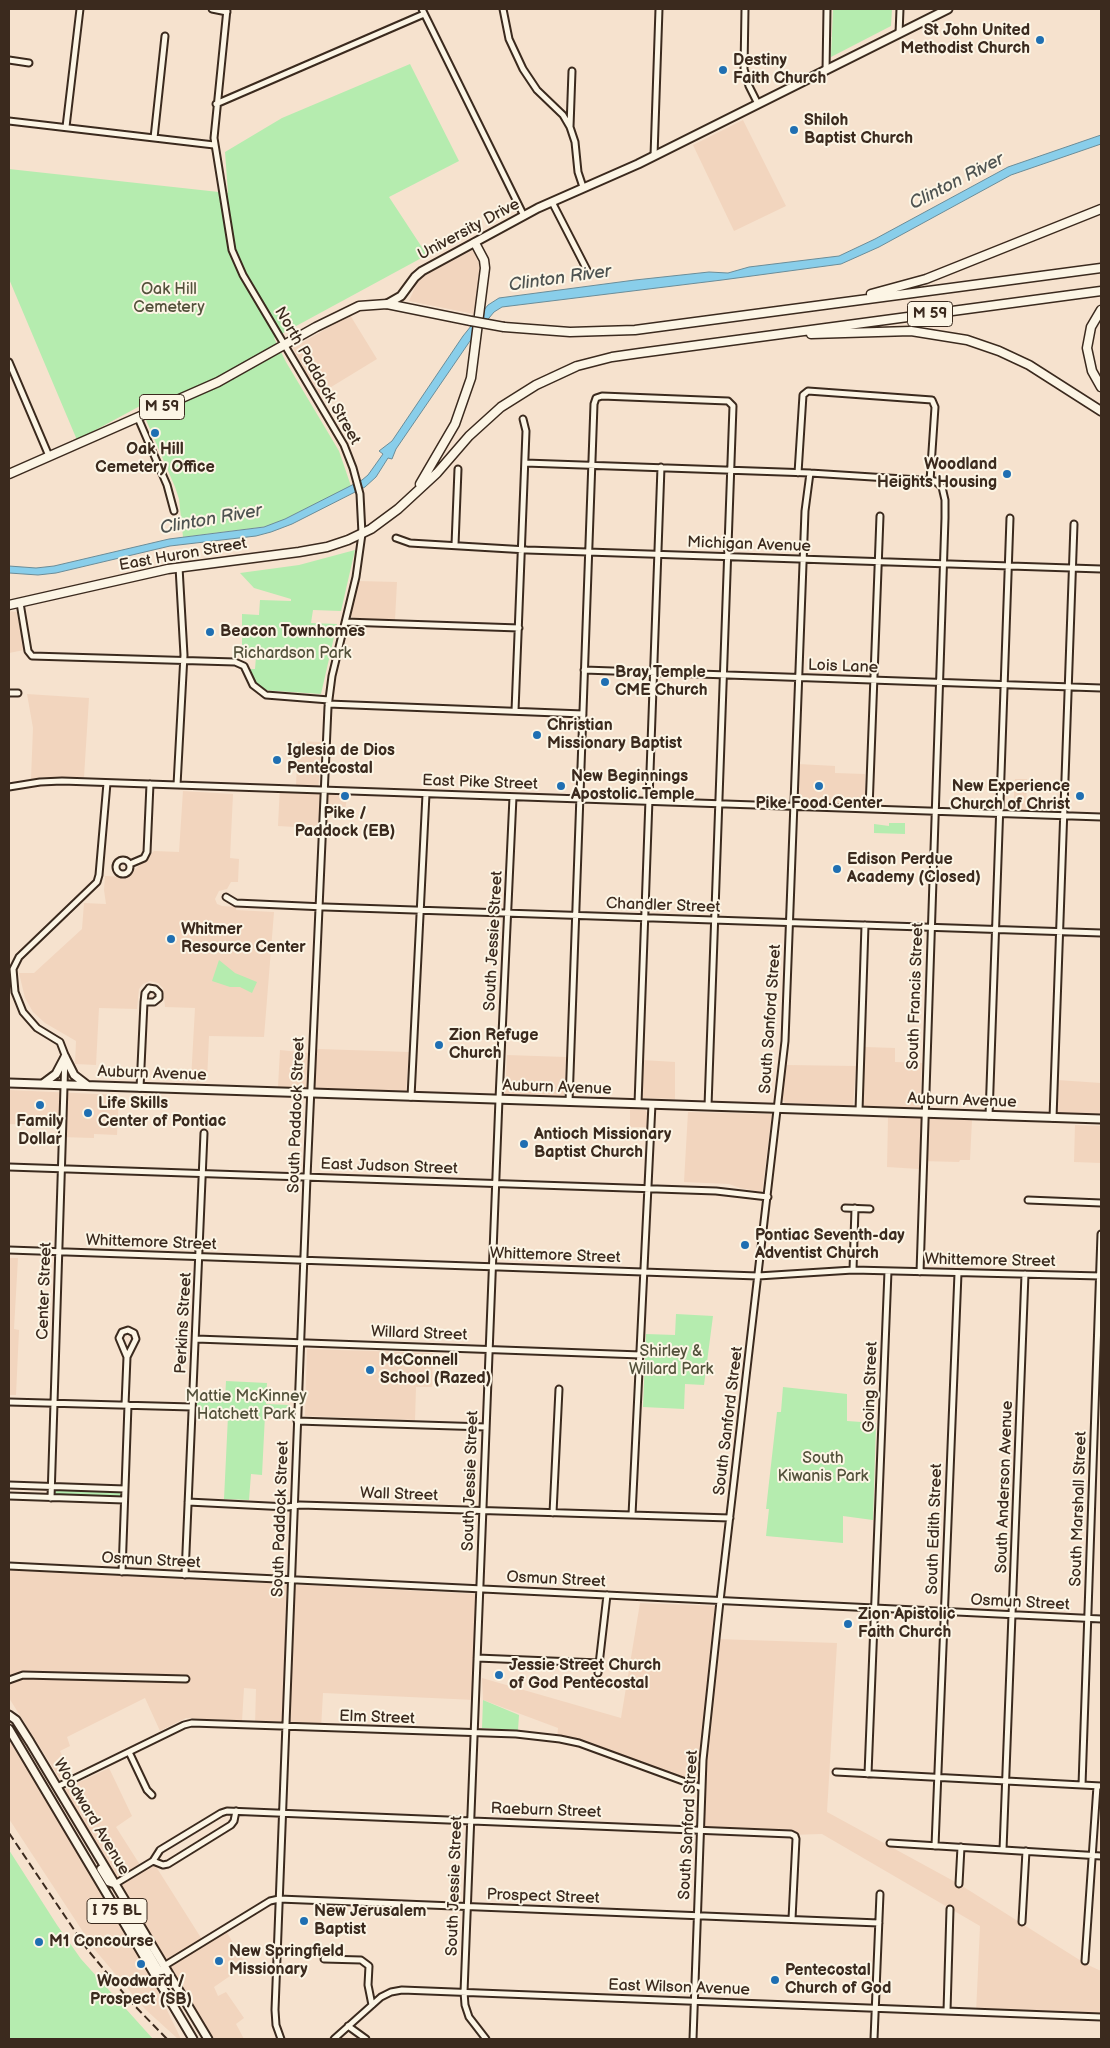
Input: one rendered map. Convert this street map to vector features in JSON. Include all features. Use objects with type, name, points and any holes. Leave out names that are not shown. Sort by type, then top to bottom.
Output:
[{"type":"highway","points":[[852,301],[926,279],[1101,209]]},
{"type":"highway","points":[[415,492],[441,451],[455,424],[471,378],[485,268],[482,255],[475,243]]},
{"type":"highway","name":"M 59","points":[[9,474],[212,385],[352,309],[365,305],[387,304],[504,327],[570,332],[635,330],[1101,268]]},
{"type":"highway","name":"M 59","points":[[362,534],[392,515],[437,472],[469,436],[501,407],[536,385],[578,366],[612,357],[1101,291]]},
{"type":"highway","points":[[1101,310],[1091,327],[1087,348],[1092,371],[1101,387]]},
{"type":"highway","points":[[760,336],[894,330],[945,335],[1010,355],[1040,371],[1101,410]]},
{"type":"highway","name":"East Huron Street","points":[[9,606],[178,567],[321,549],[340,544],[362,534]]},
{"type":"main road","name":"University Drive","points":[[387,304],[401,296],[422,271],[524,216],[583,187],[654,156],[948,9]]},
{"type":"main road","points":[[42,1084],[56,1074],[65,1057]]},
{"type":"main road","points":[[65,1057],[74,1075],[88,1086]]},
{"type":"main road","name":"Auburn Avenue","points":[[10,1082],[1101,1120]]},
{"type":"main road","name":"Woodward Avenue","points":[[9,1715],[16,1720],[208,2039]]},
{"type":"main road","name":"Woodward Avenue","points":[[9,1728],[193,2039]]},
{"type":"main road","points":[[82,1853],[84,1849],[89,1849],[109,1882],[116,1884]]},
{"type":"main road","points":[[118,1913],[128,1918],[159,1971],[164,1970],[164,1966]]},
{"type":"street","points":[[66,127],[80,9]]},
{"type":"street","points":[[212,9],[227,10]]},
{"type":"street","points":[[503,9],[509,38],[523,69],[538,90],[563,115],[570,127],[575,142],[578,172],[583,187]]},
{"type":"street","points":[[654,156],[659,9]]},
{"type":"street","points":[[745,9],[744,69],[749,86],[758,104]]},
{"type":"street","points":[[826,71],[827,9]]},
{"type":"street","points":[[899,34],[900,9]]},
{"type":"street","name":"North Paddock Street","points":[[227,10],[216,104],[214,144],[235,258],[341,439],[360,494],[362,534],[357,571],[334,662],[329,702],[324,790]]},
{"type":"street","points":[[216,104],[423,12],[524,216]]},
{"type":"street","points":[[154,138],[165,36]]},
{"type":"street","points":[[9,60],[29,63]]},
{"type":"street","points":[[570,127],[572,71]]},
{"type":"street","points":[[9,121],[214,144]]},
{"type":"street","points":[[552,202],[587,270]]},
{"type":"street","points":[[9,362],[49,456]]},
{"type":"street","points":[[525,463],[731,469],[930,481],[935,407],[932,400],[808,391],[804,393],[798,473]]},
{"type":"street","points":[[569,1102],[594,402],[596,398],[602,396],[728,401],[733,406],[708,1106]]},
{"type":"street","points":[[138,418],[167,486],[174,510]]},
{"type":"street","points":[[516,712],[526,430],[523,418]]},
{"type":"street","points":[[638,1104],[661,467]]},
{"type":"street","points":[[455,545],[458,469]]},
{"type":"street","name":"South Sanford Street","points":[[692,2039],[702,1788],[720,1601],[785,1041],[805,500],[810,473]]},
{"type":"street","name":"South Francis Street","points":[[920,1272],[944,494],[940,484],[930,481]]},
{"type":"street","points":[[869,809],[880,516]]},
{"type":"street","points":[[989,1116],[1010,518]]},
{"type":"street","points":[[1053,1118],[1074,524]]},
{"type":"street","name":"Michigan Avenue","points":[[396,538],[408,543],[522,549],[1101,570]]},
{"type":"street","points":[[177,785],[183,660],[178,567]]},
{"type":"street","points":[[20,603],[28,651],[32,656],[231,662],[240,664],[246,669],[255,688],[270,697],[329,702],[583,714]]},
{"type":"street","points":[[345,622],[519,628]]},
{"type":"street","name":"Lois Lane","points":[[584,670],[1101,688]]},
{"type":"street","points":[[9,693],[18,693]]},
{"type":"street","name":"East Pike Street","points":[[9,787],[52,781],[1101,817]]},
{"type":"street","points":[[65,1057],[64,1049],[60,1042],[35,1025],[22,1009],[14,992],[13,968],[19,957],[97,882],[107,783]]},
{"type":"street","points":[[130,864],[142,859],[147,852],[150,784]]},
{"type":"street","name":"South Paddock Street","points":[[280,2039],[275,2014],[285,1727],[324,790]]},
{"type":"street","points":[[411,1097],[426,794]]},
{"type":"street","name":"South Jessie Street","points":[[486,2039],[469,2017],[464,1992],[492,1266],[513,797]]},
{"type":"street","name":"Chandler Street","points":[[226,897],[236,903],[1101,934]]},
{"type":"street","points":[[859,1111],[865,925]]},
{"type":"street","points":[[140,1088],[144,1002]]},
{"type":"street","name":"Center Street","points":[[51,1498],[65,1057]]},
{"type":"street","points":[[632,1515],[652,1104]]},
{"type":"street","name":"Perkins Street","points":[[186,1575],[204,1133]]},
{"type":"street","name":"East Judson Street","points":[[9,1167],[716,1190],[768,1197]]},
{"type":"street","points":[[1028,1200],[1101,1203]]},
{"type":"street","points":[[845,1208],[870,1209]]},
{"type":"street","points":[[853,1270],[855,1208]]},
{"type":"street","name":"South Marshall Street","points":[[1082,1785],[1101,1234]]},
{"type":"street","name":"Whittemore Street","points":[[9,1250],[758,1276],[853,1270],[1100,1276]]},
{"type":"street","name":"Going Street","points":[[868,1774],[888,1271]]},
{"type":"street","name":"South Edith Street","points":[[935,1846],[958,1272]]},
{"type":"street","name":"South Anderson Avenue","points":[[1004,1850],[1025,1274]]},
{"type":"street","points":[[122,1572],[127,1357],[119,1338],[122,1332],[128,1330],[133,1332],[136,1338],[127,1357]]},
{"type":"street","name":"Willard Street","points":[[196,1339],[489,1348],[640,1355]]},
{"type":"street","points":[[553,1513],[559,1389]]},
{"type":"street","points":[[9,1402],[192,1408]]},
{"type":"street","points":[[298,1421],[486,1427]]},
{"type":"street","points":[[9,1486],[125,1489]]},
{"type":"street","points":[[9,1496],[124,1500]]},
{"type":"street","name":"Wall Street","points":[[188,1502],[730,1518]]},
{"type":"street","name":"Osmun Street","points":[[9,1566],[1101,1619]]},
{"type":"street","points":[[598,1673],[606,1595]]},
{"type":"street","points":[[476,1658],[599,1663]]},
{"type":"street","points":[[9,1680],[22,1675],[186,1679]]},
{"type":"street","name":"Elm Street","points":[[57,1787],[189,1724],[516,1734],[576,1742],[702,1788]]},
{"type":"street","points":[[129,1752],[147,1790],[152,1795]]},
{"type":"street","points":[[836,1772],[1099,1786],[1085,1961]]},
{"type":"street","name":"Raeburn Street","points":[[153,1862],[162,1865],[168,1864],[231,1825],[236,1811]]},
{"type":"street","name":"Raeburn Street","points":[[116,1884],[153,1862],[158,1851],[221,1812],[470,1820],[791,1834],[795,1836],[792,1919]]},
{"type":"street","points":[[890,1843],[1101,1856]]},
{"type":"street","points":[[959,1884],[961,1848]]},
{"type":"street","points":[[1022,1922],[1026,1851]]},
{"type":"street","points":[[874,2039],[880,1894]]},
{"type":"street","name":"Prospect Street","points":[[164,1966],[270,1901],[279,1899],[879,1923]]},
{"type":"street","points":[[946,2011],[950,1909]]},
{"type":"street","points":[[324,1958],[361,1960],[369,1966],[368,1985],[372,2005]]},
{"type":"street","name":"East Wilson Avenue","points":[[334,2039],[384,1995],[398,1990],[1101,2017]]},
{"type":"street","points":[[348,2026],[366,2039]]},
{"type":"shaded area","points":[[743,120],[786,206],[734,231],[693,145]]},
{"type":"shaded area","points":[[473,250],[480,266],[474,314],[409,301],[419,278]]},
{"type":"shaded area","points":[[350,315],[377,359],[318,395],[293,348]]},
{"type":"shaded area","points":[[358,581],[397,582],[395,620],[354,618],[350,616]]},
{"type":"shaded area","points":[[9,611],[17,612],[24,650],[9,653]]},
{"type":"shaded area","points":[[27,694],[89,698],[84,777],[43,777],[31,779],[33,728]]},
{"type":"shaded area","points":[[298,741],[321,742],[318,794],[347,796],[345,813],[329,812],[328,829],[278,826],[280,785],[296,785]]},
{"type":"shaded area","points":[[798,764],[835,766],[835,773],[865,774],[865,805],[797,804]]},
{"type":"shaded area","points":[[1015,779],[1027,779],[1026,811],[1013,811]]},
{"type":"shaded area","name":"Whitmer Resource Center","points":[[183,791],[233,794],[230,858],[239,859],[238,882],[231,882],[227,889],[219,891],[215,899],[217,904],[236,907],[236,910],[274,912],[264,1037],[209,1036],[207,1081],[191,1080],[195,1008],[165,1007],[163,988],[158,983],[150,981],[143,984],[139,989],[137,1009],[99,1008],[96,1065],[75,1064],[76,1041],[45,1023],[33,1012],[25,998],[19,973],[34,973],[82,929],[84,903],[106,904],[105,876],[127,877],[154,851],[179,852]]},
{"type":"shaded area","points":[[865,1047],[895,1048],[895,1062],[922,1063],[920,1108],[862,1106]]},
{"type":"shaded area","points":[[319,1049],[409,1052],[406,1092],[278,1087],[280,1050],[309,1053]]},
{"type":"shaded area","points":[[507,1055],[566,1057],[564,1097],[505,1096]]},
{"type":"shaded area","points":[[642,1060],[675,1062],[675,1099],[641,1098]]},
{"type":"shaded area","points":[[787,1065],[856,1066],[853,1105],[785,1103],[782,1099]]},
{"type":"shaded area","points":[[1057,1080],[1101,1083],[1101,1114],[1056,1113]]},
{"type":"shaded area","points":[[9,1090],[119,1095],[117,1135],[94,1134],[94,1138],[59,1137],[59,1126],[9,1124]]},
{"type":"shaded area","points":[[630,1109],[645,1110],[648,1114],[647,1127],[630,1127]]},
{"type":"shaded area","points":[[688,1112],[772,1114],[762,1192],[729,1184],[684,1182]]},
{"type":"shaded area","points":[[888,1117],[972,1120],[970,1160],[960,1160],[959,1162],[920,1161],[919,1169],[887,1167]]},
{"type":"shaded area","points":[[1075,1125],[1101,1126],[1101,1163],[1074,1162]]},
{"type":"shaded area","points":[[9,1258],[18,1258],[14,1329],[19,1330],[16,1395],[9,1395]]},
{"type":"shaded area","name":"McConnell School (Razed)","points":[[307,1349],[433,1353],[432,1387],[416,1387],[415,1420],[305,1416]]},
{"type":"shaded area","points":[[9,1570],[479,1594],[475,1700],[323,1693],[321,1729],[255,1726],[256,1689],[244,1688],[242,1721],[186,1718],[160,1731],[145,1698],[67,1737],[70,1746],[60,1751],[73,1779],[63,1784],[9,1698]]},
{"type":"shaded area","points":[[640,1603],[719,1606],[717,1639],[837,1643],[827,1812],[959,1884],[1086,1964],[1101,1971],[1101,2019],[976,2013],[980,1926],[822,1834],[791,1835],[701,1831],[703,1789],[581,1744],[557,1740],[558,1728],[483,1700],[482,1678],[621,1718]]},
{"type":"shaded area","points":[[9,1739],[153,1981],[181,2039],[178,2039],[145,2009],[95,1950],[9,1819]]},
{"type":"shaded area","points":[[109,1768],[132,1816],[116,1827],[142,1868],[155,1865],[203,1941],[225,1929],[246,1965],[214,1987],[218,1996],[226,1992],[244,2018],[236,2024],[244,2039],[211,2039],[63,1790]]},
{"type":"green space","points":[[833,9],[892,9],[891,26],[831,57]]},
{"type":"green space","name":"Oak Hill Cemetery","points":[[410,64],[459,161],[389,197],[427,255],[274,338],[286,362],[339,451],[351,486],[269,526],[183,537],[179,499],[140,406],[77,440],[9,279],[9,169],[228,193],[225,152],[282,118]]},
{"type":"green space","name":"Richardson Park","points":[[355,550],[341,611],[313,610],[311,623],[337,624],[321,694],[262,690],[255,684],[250,669],[255,669],[256,657],[242,657],[242,614],[259,615],[260,600],[291,601],[291,599],[254,588],[240,573],[299,565]]},
{"type":"green space","points":[[889,823],[905,823],[905,834],[874,833],[874,824],[889,826]]},
{"type":"green space","points":[[219,960],[235,973],[257,982],[252,993],[240,987],[230,987],[212,981]]},
{"type":"green space","name":"Shirley & Willard Park","points":[[676,1314],[713,1316],[704,1385],[685,1384],[684,1409],[643,1407],[646,1334],[675,1335]]},
{"type":"green space","name":"Mattie McKinney Hatchett Park","points":[[226,1381],[267,1383],[266,1404],[290,1405],[289,1415],[265,1415],[262,1475],[251,1474],[249,1500],[224,1499],[228,1416],[196,1415],[197,1399],[225,1400]]},
{"type":"green space","name":"South Kiwanis Park","points":[[783,1387],[847,1394],[847,1421],[876,1423],[873,1520],[843,1516],[843,1543],[766,1536],[769,1509],[766,1509],[777,1412],[781,1412]]},
{"type":"green space","points":[[58,1489],[119,1491],[122,1495],[118,1498],[56,1495],[55,1491]]},
{"type":"green space","points":[[483,1700],[519,1715],[518,1730],[482,1728]]},
{"type":"green space","name":"M1 Concourse","points":[[9,1850],[81,1959],[153,2039],[9,2039]]},
{"type":"water","points":[[1101,135],[1101,144],[1011,175],[879,247],[841,264],[502,307],[494,312],[470,341],[396,449],[392,459],[388,458],[376,477],[365,487],[292,524],[256,536],[170,546],[56,573],[38,575],[9,573],[9,566],[36,568],[54,566],[169,539],[264,527],[285,519],[362,480],[368,475],[383,454],[379,451],[392,441],[463,336],[488,305],[499,298],[635,280],[709,272],[728,273],[749,267],[839,256],[875,239],[1008,167]]},
{"type":"railway","points":[[9,1833],[87,1949],[130,2001],[167,2039]]},
{"type":"place","name":"St John United Methodist Church","points":[[1040,40]]},
{"type":"place","name":"Destiny Faith Church","points":[[723,70]]},
{"type":"place","name":"Shiloh Baptist Church","points":[[794,130]]},
{"type":"place","name":"Oak Hill Cemetery Office","points":[[155,433]]},
{"type":"place","name":"Woodland Heights Housing","points":[[1007,474]]},
{"type":"place","name":"Beacon Townhomes","points":[[210,632]]},
{"type":"place","name":"Bray Temple CME Church","points":[[605,682]]},
{"type":"place","name":"Christian Missionary Baptist","points":[[537,735]]},
{"type":"place","name":"Iglesia de Dios Pentecostal","points":[[277,760]]},
{"type":"place","name":"New Beginnings Apostolic Temple","points":[[561,786]]},
{"type":"place","name":"Pike Food Center","points":[[819,786]]},
{"type":"place","name":"Pike / Paddock (EB)","points":[[345,796]]},
{"type":"place","name":"New Experience Church of Christ","points":[[1080,796]]},
{"type":"place","name":"Edison Perdue Academy (Closed)","points":[[837,869]]},
{"type":"place","name":"Whitmer Resource Center","points":[[171,939]]},
{"type":"place","name":"Zion Refuge Church","points":[[439,1045]]},
{"type":"place","name":"Family Dollar","points":[[40,1105]]},
{"type":"place","name":"Life Skills Center of Pontiac","points":[[88,1113]]},
{"type":"place","name":"Antioch Missionary Baptist Church","points":[[524,1144]]},
{"type":"place","name":"Pontiac Seventh-day Adventist Church","points":[[745,1245]]},
{"type":"place","name":"McConnell School (Razed)","points":[[370,1370]]},
{"type":"place","name":"Zion Apistolic Faith Church","points":[[848,1624]]},
{"type":"place","name":"Jessie Street Church of God Pentecostal","points":[[499,1675]]},
{"type":"place","name":"New Jerusalem Baptist","points":[[304,1921]]},
{"type":"place","name":"M1 Concourse","points":[[39,1942]]},
{"type":"place","name":"New Springfield Missionary","points":[[219,1961]]},
{"type":"place","name":"Woodward / Prospect (SB)","points":[[141,1964]]},
{"type":"place","name":"Pentecostal Church of God","points":[[775,1980]]},
{"type":"water label","name":"Clinton River","points":[[957,182]]},
{"type":"water label","name":"Clinton River","points":[[560,279]]},
{"type":"water label","name":"Clinton River","points":[[211,520]]}]
